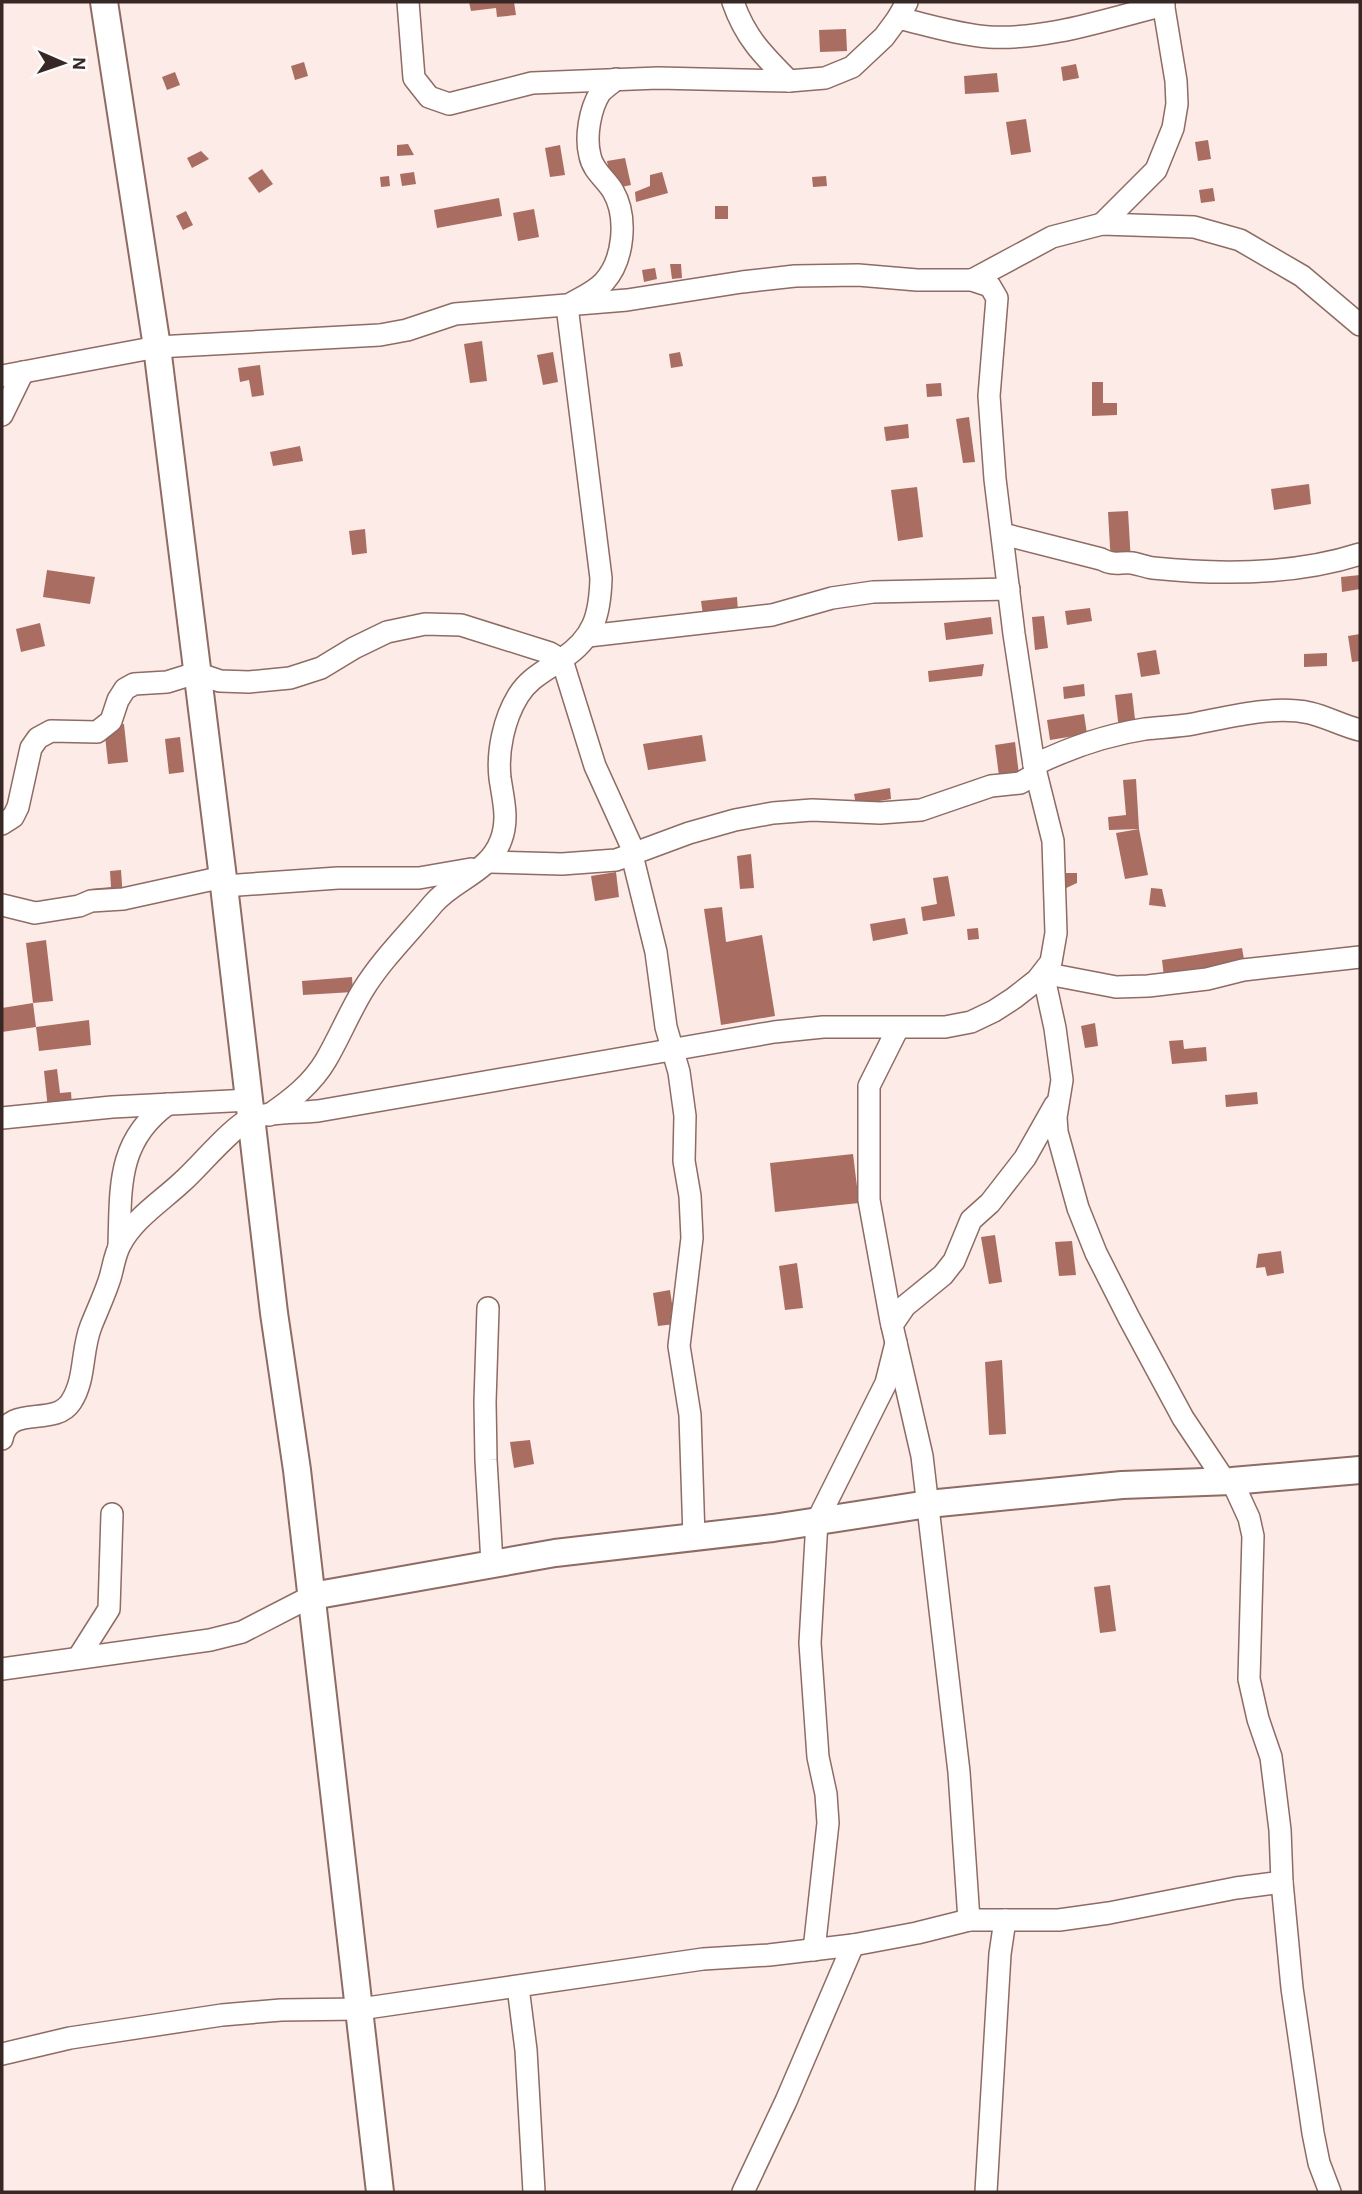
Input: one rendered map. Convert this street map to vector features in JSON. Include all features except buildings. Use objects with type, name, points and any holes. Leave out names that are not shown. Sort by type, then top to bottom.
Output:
[{"type":"street","points":[[104,2],[157,347],[196,673],[257,1111],[274,1313],[297,1470],[380,2192]]},
{"type":"street","points":[[408,2],[414,78],[429,97],[449,104],[531,83],[617,79],[789,81],[825,78],[852,67],[884,37],[903,10],[986,37],[1020,37],[1065,30],[1164,3],[1176,81],[1177,104],[1173,128],[1156,170],[1102,225]]},
{"type":"street","points":[[733,2],[746,33],[789,81]]},
{"type":"street","points":[[567,306],[604,282],[617,261],[622,215],[612,189],[599,175],[590,156],[589,133],[592,110],[601,92],[617,79]]},
{"type":"street","points":[[972,280],[1052,237],[1102,225],[1194,227],[1240,240],[1302,276],[1360,325]]},
{"type":"street","points":[[2,415],[12,374],[157,347],[380,335],[407,330],[455,314],[567,306],[795,276],[858,275],[917,280],[972,280],[990,286],[997,298],[989,396],[1003,534],[1035,770],[1053,841],[1056,933],[1051,962],[1043,973],[1014,998],[971,1022],[945,1027],[823,1027],[786,1031],[318,1111],[257,1111],[168,1104],[2,1118]]},
{"type":"street","points":[[119,1246],[157,1203],[257,1111],[309,1082],[326,1061],[339,1031],[364,988],[440,896],[487,864],[502,840],[506,818],[499,749],[507,721],[518,696],[537,674],[562,660],[588,636],[600,604],[601,578],[567,306]]},
{"type":"street","points":[[1003,534],[1101,559],[1111,564],[1131,563],[1149,568],[1221,572],[1315,566],[1360,554]]},
{"type":"street","points":[[588,636],[772,615],[832,598],[873,592],[1009,589]]},
{"type":"street","points":[[2,824],[13,817],[18,807],[31,748],[38,738],[51,731],[97,732],[111,721],[118,700],[125,690],[134,684],[167,681],[196,673],[220,681],[249,682],[289,678],[321,668],[387,632],[425,624],[461,625],[550,653],[562,660],[595,766],[633,855],[656,952],[666,1027],[674,1049],[685,1116],[684,1161],[690,1196],[692,1238],[679,1346],[690,1415],[694,1536]]},
{"type":"street","points":[[2,917],[224,882],[419,878],[451,874],[487,864],[562,864],[616,860],[689,833],[773,813],[811,810],[880,813],[921,810],[991,786],[1020,783],[1069,748],[1145,729],[1189,725],[1237,715],[1284,710],[1310,713],[1360,730]]},
{"type":"street","points":[[2,905],[35,913]]},
{"type":"street","points":[[1043,973],[1116,987],[1148,986],[1207,979],[1243,970],[1360,957]]},
{"type":"street","points":[[1043,973],[1055,1028],[1062,1080],[1057,1132],[1078,1208],[1096,1253],[1183,1418],[1228,1481],[1249,1518],[1253,1536],[1249,1679],[1258,1719],[1271,1757],[1280,1830],[1292,1988],[1313,2133],[1319,2163],[1330,2192]]},
{"type":"street","points":[[898,1028],[869,1086],[869,1200],[922,1456],[959,1772],[969,1920]]},
{"type":"street","points":[[814,1950],[828,1823],[826,1794],[818,1758],[810,1643],[817,1521],[886,1383],[895,1333],[905,1306],[935,1282],[954,1261],[971,1220],[990,1203],[1025,1158],[1060,1096]]},
{"type":"street","points":[[2,1439],[3,1433],[13,1421],[26,1416],[52,1416],[68,1406],[78,1389],[89,1329],[110,1280],[119,1246],[120,1196],[125,1162],[137,1135],[156,1113],[168,1104]]},
{"type":"street","points":[[488,1308],[485,1437],[492,1563]]},
{"type":"street","points":[[2,1669],[210,1640],[242,1632],[312,1597],[555,1553],[817,1521],[928,1504],[1097,1487],[1228,1481],[1360,1470]]},
{"type":"street","points":[[78,1658],[109,1609],[112,1514]]},
{"type":"street","points":[[2,2054],[70,2038],[222,2015],[281,2010],[360,2009],[703,1959],[769,1955],[853,1945],[969,1920],[1059,1920],[1110,1913],[1236,1888],[1282,1882]]},
{"type":"street","points":[[986,2192],[1000,1954],[1005,1920]]},
{"type":"street","points":[[743,2192],[786,2102],[853,1945]]},
{"type":"street","points":[[518,1987],[526,2050],[534,2192]]}]
